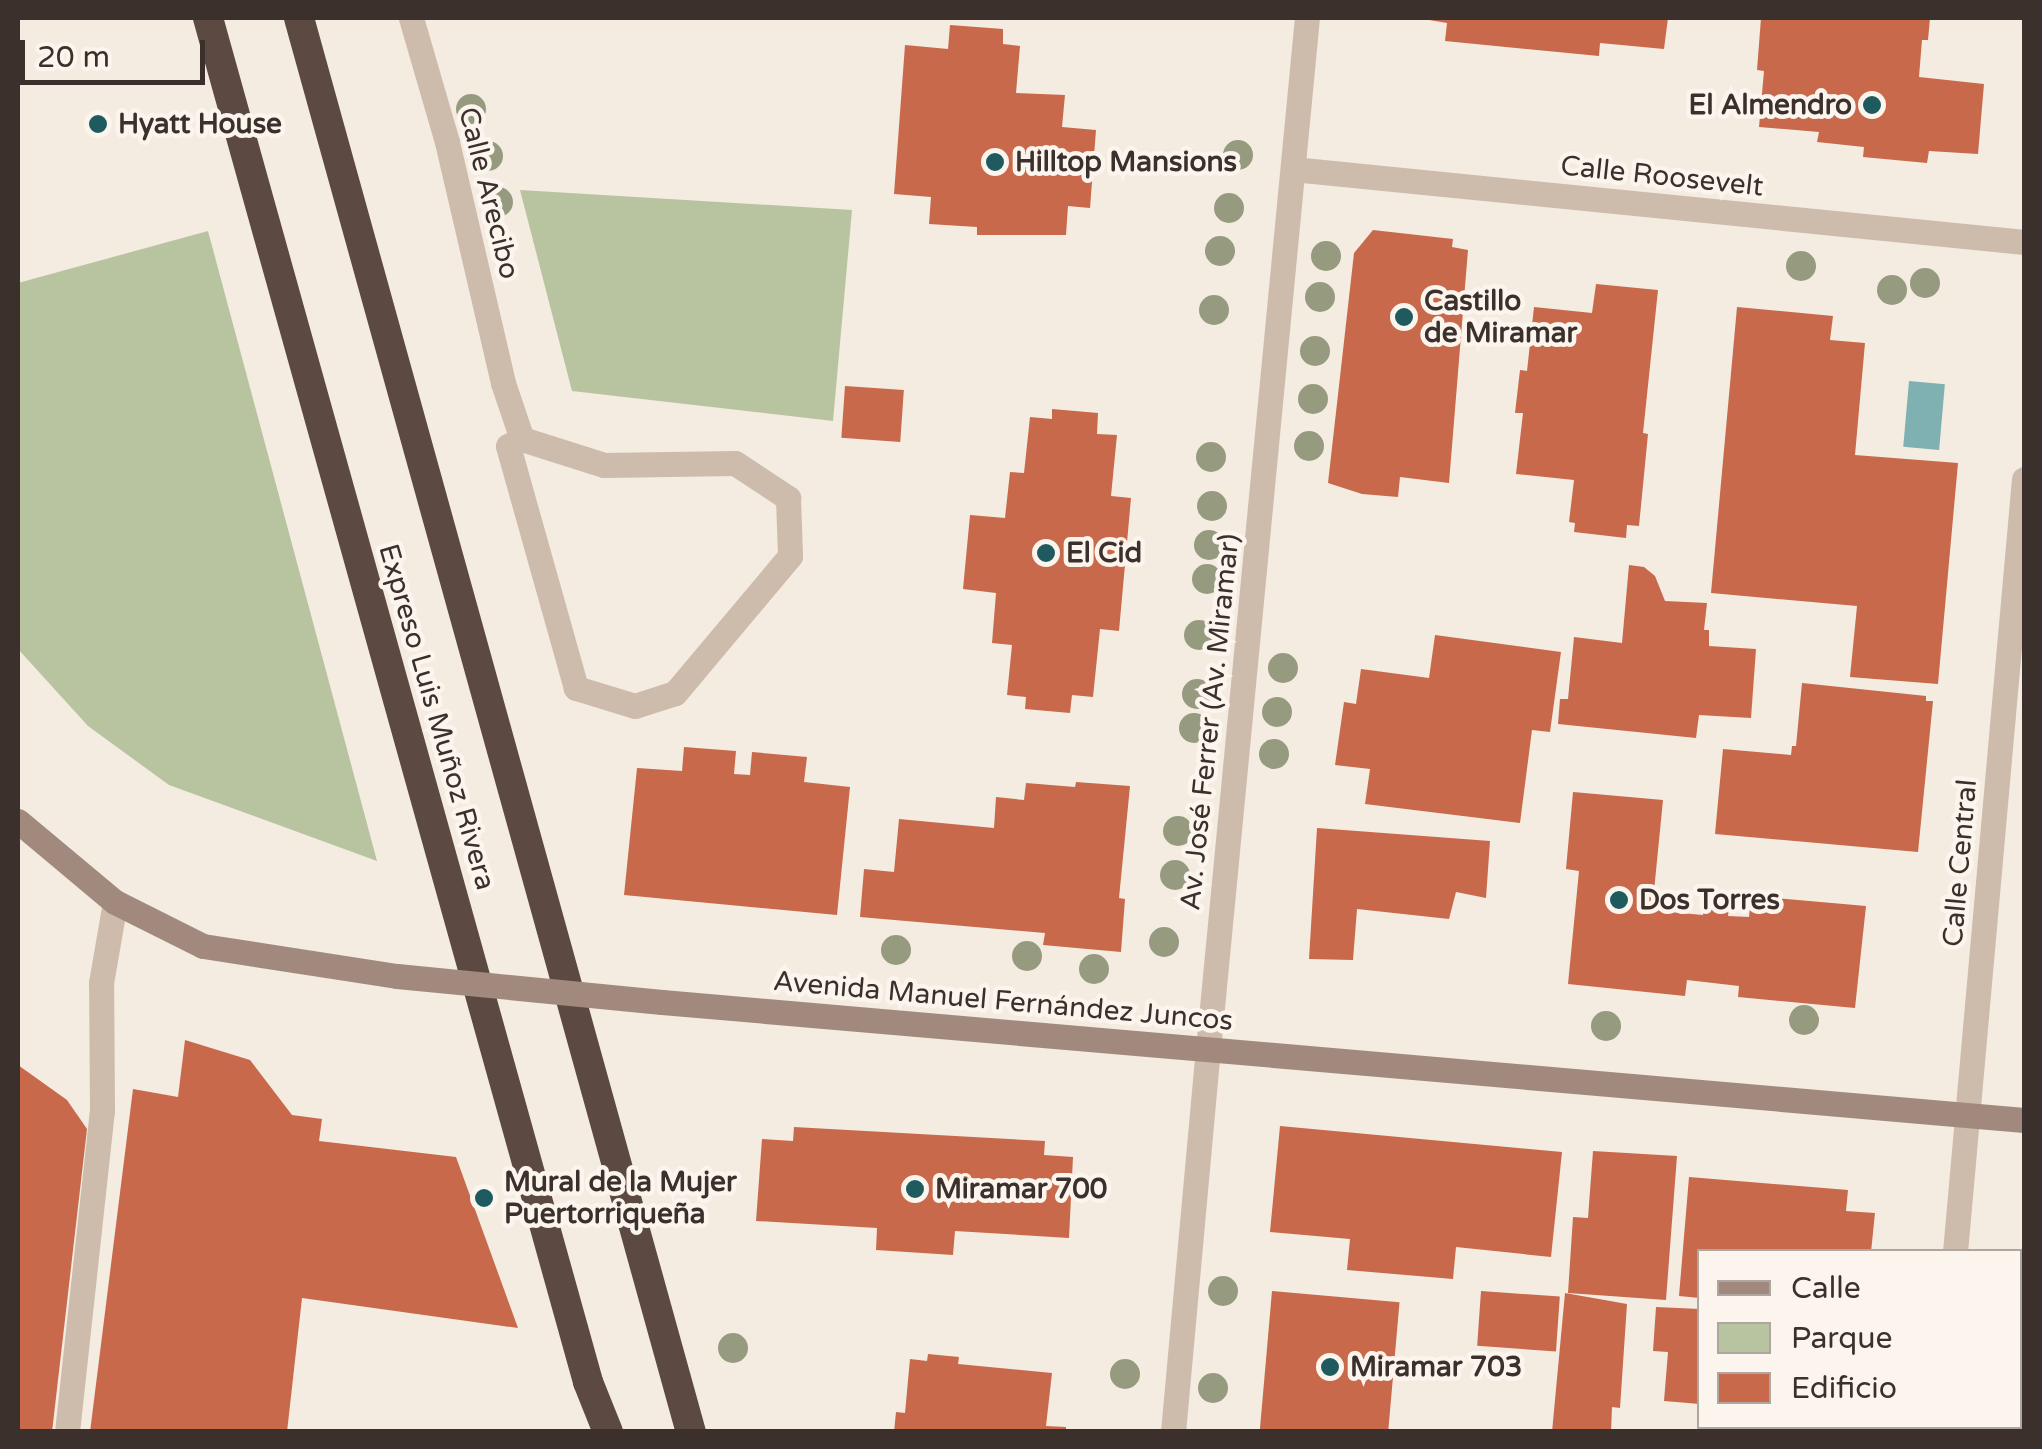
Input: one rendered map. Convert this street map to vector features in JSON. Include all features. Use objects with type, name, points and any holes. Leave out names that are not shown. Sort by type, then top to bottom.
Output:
[{"type":"highway","name":"Expreso Luis Muñoz Rivera","points":[[208,18],[588,1382],[608,1432]]},
{"type":"highway","name":"Expreso Luis Muñoz Rivera","points":[[298,18],[691,1432]]},
{"type":"main road","name":"Avenida Manuel Fernández Juncos","points":[[18,821],[114,902],[203,946],[397,976],[2024,1120]]},
{"type":"street","name":"Calle Arecibo","points":[[410,18],[448,142],[503,383],[522,439]]},
{"type":"street","name":"Av. José Ferrer (Av. Miramar)","points":[[1173,1432],[1307,18]]},
{"type":"street","name":"Calle Roosevelt","points":[[1293,170],[2024,242]]},
{"type":"street","points":[[522,439],[604,465],[735,463],[788,498],[790,556],[675,693],[635,706],[576,688],[508,446],[522,439]]},
{"type":"street","name":"Calle Central","points":[[1955,1249],[2024,479]]},
{"type":"street","points":[[67,1432],[102,1112],[101,983],[114,902]]},
{"type":"green space","points":[[520,190],[852,210],[833,421],[572,391]]},
{"type":"green space","points":[[208,231],[377,861],[169,785],[88,726],[18,649],[18,283]]},
{"type":"water","points":[[1909,381],[1945,384],[1939,450],[1903,447]]},
{"type":"building","points":[[1417,18],[1668,18],[1664,49],[1600,43],[1599,56],[1445,41],[1447,23]]},
{"type":"building","name":"El Almendro","points":[[1761,18],[1930,18],[1928,40],[1922,40],[1919,77],[1984,84],[1978,154],[1929,151],[1927,163],[1863,157],[1864,147],[1817,142],[1819,132],[1759,127],[1764,71],[1757,70]]},
{"type":"building","name":"Hilltop Mansions","points":[[950,25],[1003,29],[1003,44],[1020,46],[1016,93],[1065,95],[1062,127],[1096,130],[1090,208],[1068,206],[1066,235],[977,235],[977,227],[929,224],[931,197],[894,194],[905,45],[948,49]]},
{"type":"building","name":"Castillo de Miramar","points":[[1373,230],[1453,239],[1452,247],[1468,250],[1449,483],[1400,477],[1398,497],[1362,494],[1328,483],[1354,253]]},
{"type":"building","points":[[1596,284],[1658,290],[1643,433],[1648,434],[1639,526],[1627,525],[1626,538],[1574,532],[1575,523],[1569,522],[1574,480],[1516,474],[1523,413],[1515,413],[1520,370],[1527,371],[1534,307],[1592,313]]},
{"type":"building","points":[[1737,307],[1833,316],[1830,340],[1865,343],[1855,455],[1958,463],[1938,684],[1850,677],[1857,606],[1711,593]]},
{"type":"building","points":[[845,386],[904,390],[900,442],[841,438]]},
{"type":"building","name":"El Cid","points":[[1052,409],[1098,413],[1097,434],[1117,435],[1111,496],[1131,498],[1119,631],[1100,629],[1093,697],[1072,695],[1070,713],[1025,709],[1026,697],[1007,695],[1012,645],[992,643],[996,593],[963,589],[970,515],[1005,518],[1010,472],[1024,473],[1030,417],[1052,419]]},
{"type":"building","points":[[1629,565],[1644,567],[1655,576],[1665,601],[1707,603],[1704,630],[1709,630],[1709,646],[1756,649],[1751,718],[1699,715],[1696,738],[1558,724],[1560,699],[1568,699],[1574,637],[1622,643]]},
{"type":"building","points":[[1435,635],[1561,652],[1550,732],[1532,730],[1520,823],[1365,804],[1370,769],[1335,765],[1344,702],[1356,704],[1361,669],[1429,678]]},
{"type":"building","points":[[1802,683],[1926,696],[1926,701],[1933,701],[1918,852],[1715,834],[1723,749],[1791,755],[1792,746],[1796,746]]},
{"type":"building","points":[[684,747],[736,751],[734,774],[750,775],[752,752],[807,757],[804,782],[850,787],[837,915],[624,895],[637,768],[682,771]]},
{"type":"building","points":[[1076,782],[1130,786],[1119,898],[1125,899],[1121,952],[1043,945],[1045,933],[860,917],[864,869],[894,872],[899,819],[994,828],[996,797],[1024,800],[1026,783],[1075,787]]},
{"type":"building","name":"Dos Torres","points":[[1573,792],[1663,800],[1654,891],[1662,892],[1659,911],[1703,915],[1704,904],[1729,906],[1728,916],[1749,917],[1751,896],[1866,906],[1855,1008],[1738,997],[1739,986],[1687,980],[1685,996],[1568,984],[1579,871],[1566,869]]},
{"type":"building","points":[[1317,828],[1490,841],[1486,898],[1456,892],[1449,919],[1357,909],[1353,960],[1309,959]]},
{"type":"building","points":[[185,1040],[250,1060],[292,1115],[322,1119],[319,1141],[456,1157],[518,1328],[302,1298],[287,1432],[90,1432],[133,1089],[178,1097]]},
{"type":"building","points":[[18,1065],[67,1100],[87,1129],[52,1432],[18,1432]]},
{"type":"building","points":[[1280,1126],[1562,1152],[1551,1257],[1456,1247],[1453,1279],[1347,1270],[1350,1239],[1270,1232]]},
{"type":"building","name":"Miramar 700","points":[[794,1127],[1045,1141],[1044,1155],[1073,1157],[1069,1238],[955,1231],[953,1255],[876,1250],[877,1228],[756,1221],[762,1139],[793,1141]]},
{"type":"building","points":[[1593,1151],[1677,1156],[1666,1300],[1568,1293],[1573,1217],[1588,1218]]},
{"type":"building","points":[[1689,1177],[1848,1190],[1846,1211],[1875,1213],[1871,1249],[1697,1249],[1697,1298],[1679,1296]]},
{"type":"building","name":"Miramar 703","points":[[1272,1291],[1400,1302],[1388,1432],[1260,1432]]},
{"type":"building","points":[[1481,1291],[1560,1297],[1556,1351],[1477,1346]]},
{"type":"building","points":[[1565,1293],[1627,1304],[1620,1408],[1612,1407],[1611,1432],[1552,1432]]},
{"type":"building","points":[[1656,1307],[1697,1309],[1697,1404],[1664,1401],[1668,1352],[1653,1351]]},
{"type":"building","points":[[928,1354],[959,1357],[958,1364],[1052,1373],[1046,1426],[1066,1427],[1066,1432],[894,1432],[896,1412],[905,1413],[910,1359],[927,1361]]},
{"type":"place","name":"El Almendro","points":[[1872,105]]},
{"type":"place","name":"Hyatt House","points":[[98,124]]},
{"type":"place","name":"Hilltop Mansions","points":[[995,162]]},
{"type":"place","name":"Castillo de Miramar","points":[[1404,317]]},
{"type":"place","name":"El Cid","points":[[1046,553]]},
{"type":"place","name":"Dos Torres","points":[[1619,900]]},
{"type":"place","name":"Miramar 700","points":[[915,1189]]},
{"type":"place","name":"Mural de la Mujer Puertorriqueña","points":[[484,1198]]},
{"type":"place","name":"Miramar 703","points":[[1330,1367]]}]
